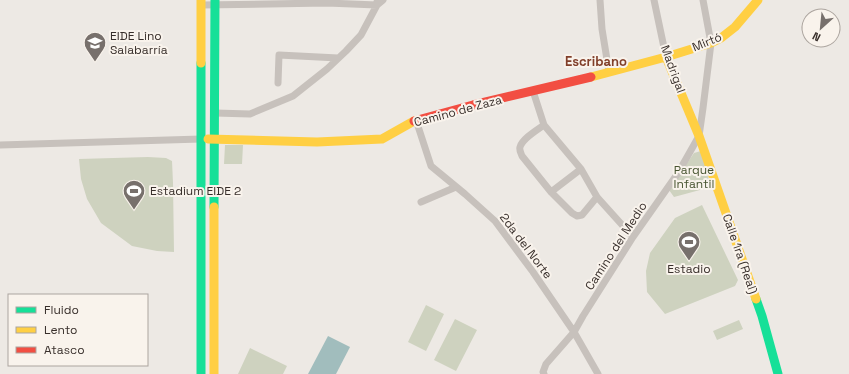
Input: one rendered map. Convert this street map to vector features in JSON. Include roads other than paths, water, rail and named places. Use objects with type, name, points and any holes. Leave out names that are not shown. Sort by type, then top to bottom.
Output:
[{"type":"main road","name":"Mirtó","points":[[666,57],[711,43],[722,38],[735,27],[758,0]]},
{"type":"main road","points":[[214,374],[215,2]]},
{"type":"main road","points":[[201,3],[201,374]]},
{"type":"main road","name":"Camino de Zaza","points":[[201,139],[317,142],[382,139],[416,120],[666,57]]},
{"type":"main road","name":"Madrigal","points":[[666,57],[699,136]]},
{"type":"main road","name":"Calle 1ra (Real)","points":[[699,136],[762,316],[778,374]]},
{"type":"main road","points":[[201,304],[214,304]]},
{"type":"street","points":[[600,0],[602,29],[609,72]]},
{"type":"street","name":"Madrigal","points":[[654,0],[666,57]]},
{"type":"street","points":[[699,136],[711,43],[703,0]]},
{"type":"street","points":[[201,3],[327,4],[379,2]]},
{"type":"street","points":[[215,112],[250,114],[293,96],[327,69],[346,51],[361,34],[379,2]]},
{"type":"street","points":[[278,83],[279,55],[338,58]]},
{"type":"street","points":[[533,91],[544,125],[581,169],[597,197],[633,237]]},
{"type":"street","name":"2da del Norte","points":[[416,120],[431,166],[495,221],[533,272],[574,332],[598,374]]},
{"type":"street","points":[[544,125],[520,145],[522,156],[551,192],[577,216],[582,215],[597,197]]},
{"type":"street","name":"Camino del Medio","points":[[544,374],[543,372],[546,364],[574,332],[633,237],[678,173],[699,136]]},
{"type":"street","points":[[0,145],[201,139]]},
{"type":"street","points":[[551,192],[581,169]]},
{"type":"street","points":[[421,202],[456,187]]},
{"type":"water","points":[[328,336],[350,347],[336,374],[308,374]]},
{"type":"place","name":"EIDE Lino Salabarría","points":[[95,62]]},
{"type":"place","name":"Estadium EIDE 2","points":[[134,210]]},
{"type":"place","name":"Estadio","points":[[689,262]]},
{"type":"district","name":"Escribano","points":[[596,61]]},
{"type":"park label","name":"Parque Infantil","points":[[694,177]]}]
